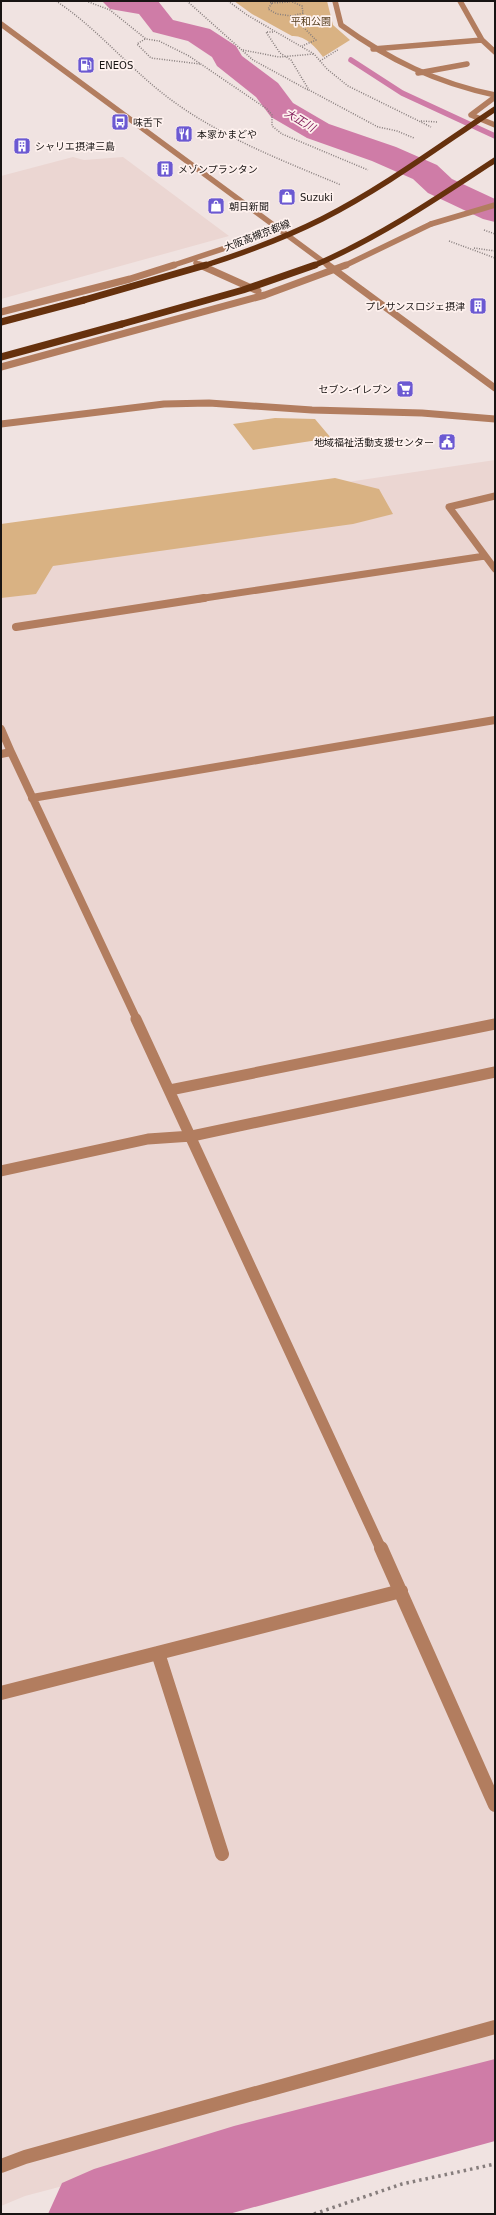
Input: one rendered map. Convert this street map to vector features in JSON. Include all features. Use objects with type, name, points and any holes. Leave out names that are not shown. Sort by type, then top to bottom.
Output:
[{"type":"main road","name":"大阪高槻京都線","points":[[1,322],[84,300],[235,255],[297,231],[364,194],[495,109]]},
{"type":"main road","points":[[1,357],[220,297],[312,266],[345,251],[400,221],[495,160]]},
{"type":"street","points":[[335,1],[340,25],[373,48],[417,73],[462,89],[495,96]]},
{"type":"street","points":[[460,1],[482,40],[495,52]]},
{"type":"street","points":[[1,24],[495,388]]},
{"type":"street","points":[[373,48],[482,40]]},
{"type":"street","points":[[417,73],[467,64]]},
{"type":"street","points":[[495,96],[471,115],[495,125]]},
{"type":"street","points":[[1,367],[265,294],[335,270],[421,227],[495,205]]},
{"type":"street","points":[[1,312],[130,279],[280,230]]},
{"type":"street","points":[[189,260],[265,294]]},
{"type":"street","points":[[1,424],[164,404],[209,403],[312,410],[422,413],[495,419]]},
{"type":"street","points":[[495,496],[449,507],[495,569]]},
{"type":"street","points":[[16,627],[485,556]]},
{"type":"street","points":[[32,798],[495,720]]},
{"type":"street","points":[[1,729],[6,753],[32,798],[192,1136],[401,1592],[495,1805]]},
{"type":"street","points":[[170,1090],[495,1024]]},
{"type":"street","points":[[1,1171],[148,1139],[192,1136],[495,1072]]},
{"type":"street","points":[[1,1693],[401,1592]]},
{"type":"street","points":[[158,1654],[222,1854]]},
{"type":"street","points":[[1,2166],[24,2157],[495,2027]]},
{"type":"path","points":[[56,1],[75,14],[167,97],[205,121],[261,151],[342,186]]},
{"type":"path","points":[[86,1],[110,10],[146,39],[159,41],[189,56],[267,110],[272,115],[272,126],[282,134],[369,170]]},
{"type":"path","points":[[187,1],[253,60],[378,127],[397,131],[418,140]]},
{"type":"path","points":[[228,1],[274,32],[302,46],[314,54],[327,69],[348,86],[375,102],[432,128]]},
{"type":"path","points":[[268,1],[272,4],[290,2],[302,6],[302,13],[292,16],[277,14],[268,10],[272,4]]},
{"type":"path","points":[[292,16],[316,40],[302,46]]},
{"type":"path","points":[[274,32],[266,32],[273,45],[280,53],[291,60],[309,90]]},
{"type":"path","points":[[146,39],[137,44],[151,58],[200,64]]},
{"type":"path","points":[[242,50],[287,57],[314,54]]},
{"type":"path","points":[[421,227],[449,241],[495,258]]},
{"type":"path","points":[[482,229],[495,234]]},
{"type":"path","points":[[470,248],[495,251]]},
{"type":"path","points":[[314,2214],[402,2184],[495,2164]]},
{"type":"shaded area","points":[[73,157],[84,160],[123,157],[229,236],[1,299],[1,176]]},
{"type":"shaded area","points":[[495,460],[495,2072],[25,2196],[1,2206],[1,534]]},
{"type":"green space","name":"平和公園","points":[[234,1],[327,1],[333,25],[350,40],[323,57],[314,46],[306,40],[301,37],[292,36],[252,14]]},
{"type":"green space","points":[[275,418],[315,419],[331,438],[253,450],[233,424]]},
{"type":"green space","points":[[335,478],[379,489],[393,514],[353,524],[53,566],[36,594],[1,598],[1,524]]},
{"type":"waterway","name":"大正川","points":[[116,1],[120,3],[148,7],[163,26],[199,35],[225,52],[228,60],[267,90],[282,110],[318,131],[384,154],[425,172],[440,186],[495,212]]},
{"type":"waterway","points":[[351,60],[402,93],[495,136]]},
{"type":"waterway","points":[[94,2214],[234,2169],[495,2100]]},
{"type":"place","name":"ENEOS","points":[[86,65]]},
{"type":"place","name":"味舌下","points":[[120,122]]},
{"type":"place","name":"本家かまどや","points":[[184,134]]},
{"type":"place","name":"シャリエ摂津三島","points":[[22,146]]},
{"type":"place","name":"メゾンプランタン","points":[[165,169]]},
{"type":"place","name":"Suzuki","points":[[287,197]]},
{"type":"place","name":"朝日新聞","points":[[216,206]]},
{"type":"place","name":"プレサンスロジェ摂津","points":[[478,306]]},
{"type":"place","name":"セブン-イレブン","points":[[405,389]]},
{"type":"place","name":"地域福祉活動支援センター","points":[[447,442]]}]
